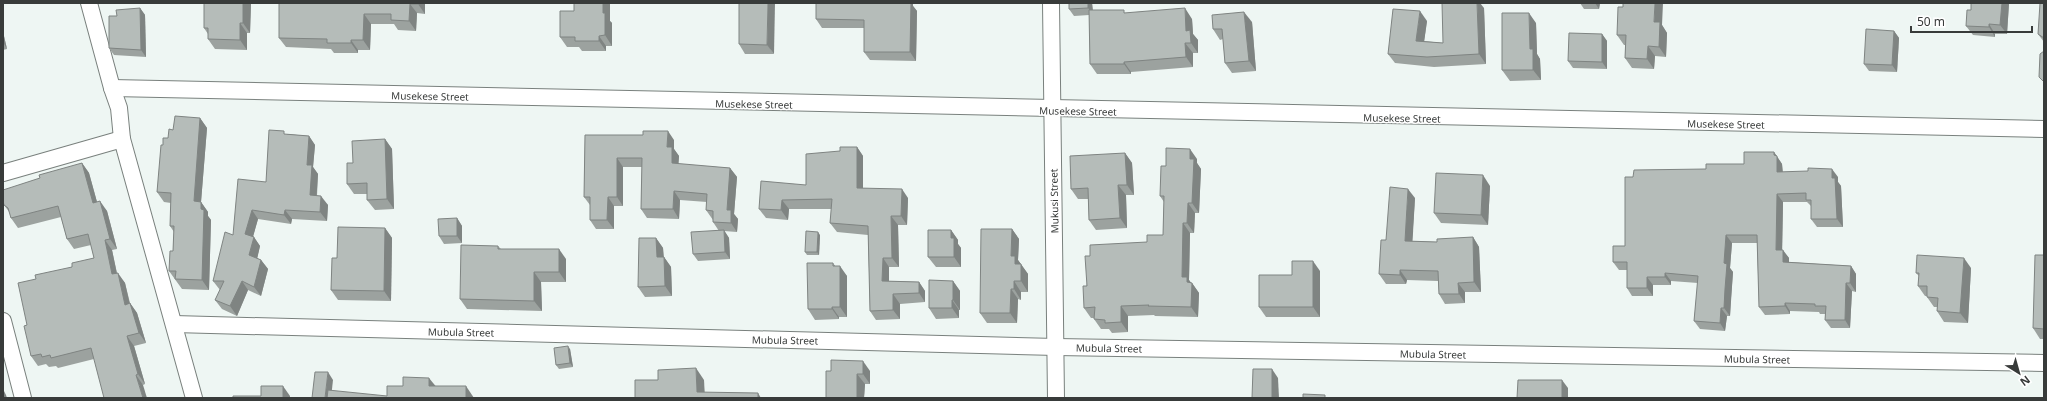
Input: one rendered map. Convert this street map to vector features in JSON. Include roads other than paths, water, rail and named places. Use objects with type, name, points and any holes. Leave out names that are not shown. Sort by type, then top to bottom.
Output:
[{"type":"street","points":[[89,3],[112,88],[119,108],[122,139],[194,398]]},
{"type":"street","name":"Mukusi Street","points":[[1051,3],[1056,398]]},
{"type":"street","name":"Musekese Street","points":[[112,88],[1052,111],[2044,129]]},
{"type":"street","points":[[3,173],[122,139]]},
{"type":"street","points":[[3,321],[22,398]]},
{"type":"street","name":"Mubula Street","points":[[174,324],[1056,347],[2044,363]]}]
